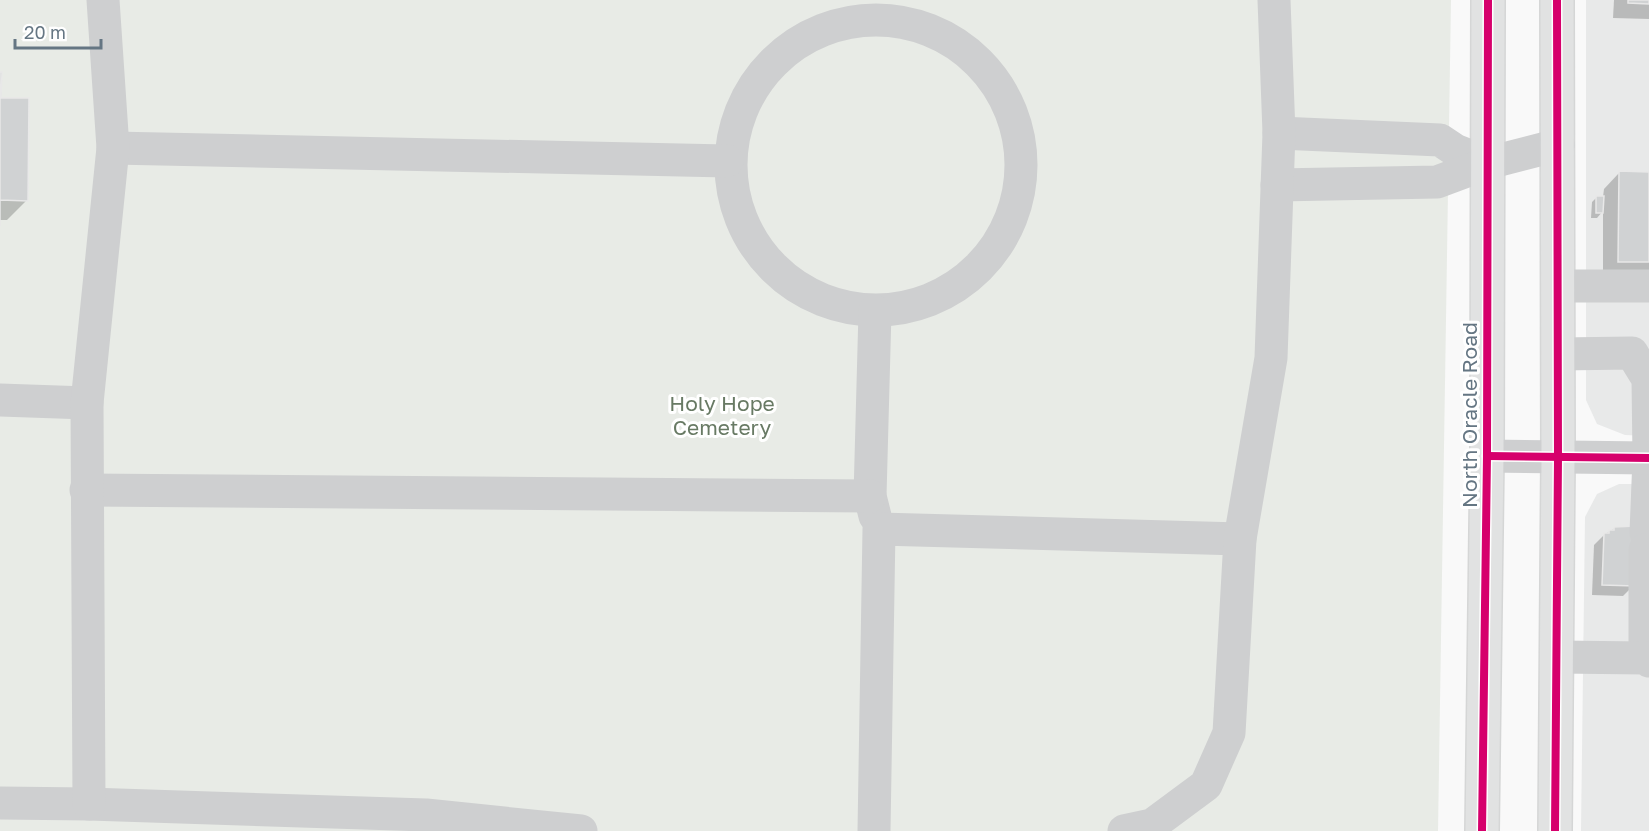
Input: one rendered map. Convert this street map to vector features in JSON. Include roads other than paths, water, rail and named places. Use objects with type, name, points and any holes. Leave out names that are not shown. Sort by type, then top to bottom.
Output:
[{"type":"highway","name":"North Oracle Road","points":[[1482,831],[1487,456],[1488,0]]},
{"type":"highway","points":[[1555,831],[1558,657],[1557,0]]},
{"type":"street","points":[[89,804],[87,403],[113,148],[103,0]]},
{"type":"street","points":[[1124,831],[1152,825],[1206,784],[1229,733],[1240,540],[1271,358],[1279,134],[1274,0]]},
{"type":"street","points":[[882,10],[933,30],[975,57],[998,84],[1016,120],[1023,164],[1016,207],[990,256],[960,284],[918,304],[875,311],[828,303],[782,277],[753,244],[732,193],[727,161],[734,129],[758,78],[800,40],[882,10]]},
{"type":"street","points":[[1279,134],[1440,140],[1455,150],[1488,163]]},
{"type":"street","points":[[1277,185],[1437,182],[1488,163],[1558,146]]},
{"type":"street","points":[[113,148],[727,161]]},
{"type":"street","points":[[1558,286],[1649,286]]},
{"type":"street","points":[[874,831],[879,529],[870,496],[875,311]]},
{"type":"street","points":[[1558,354],[1632,353],[1648,379],[1649,458],[1645,542],[1647,660],[1558,657]]},
{"type":"street","points":[[0,400],[87,403]]},
{"type":"street","points":[[1487,456],[1649,458]]},
{"type":"street","points":[[86,490],[870,496]]},
{"type":"street","points":[[879,529],[1240,540]]},
{"type":"street","points":[[0,803],[89,804],[293,821],[426,815],[580,831]]},
{"type":"park label","name":"Holy Hope Cemetery","points":[[722,415]]}]
